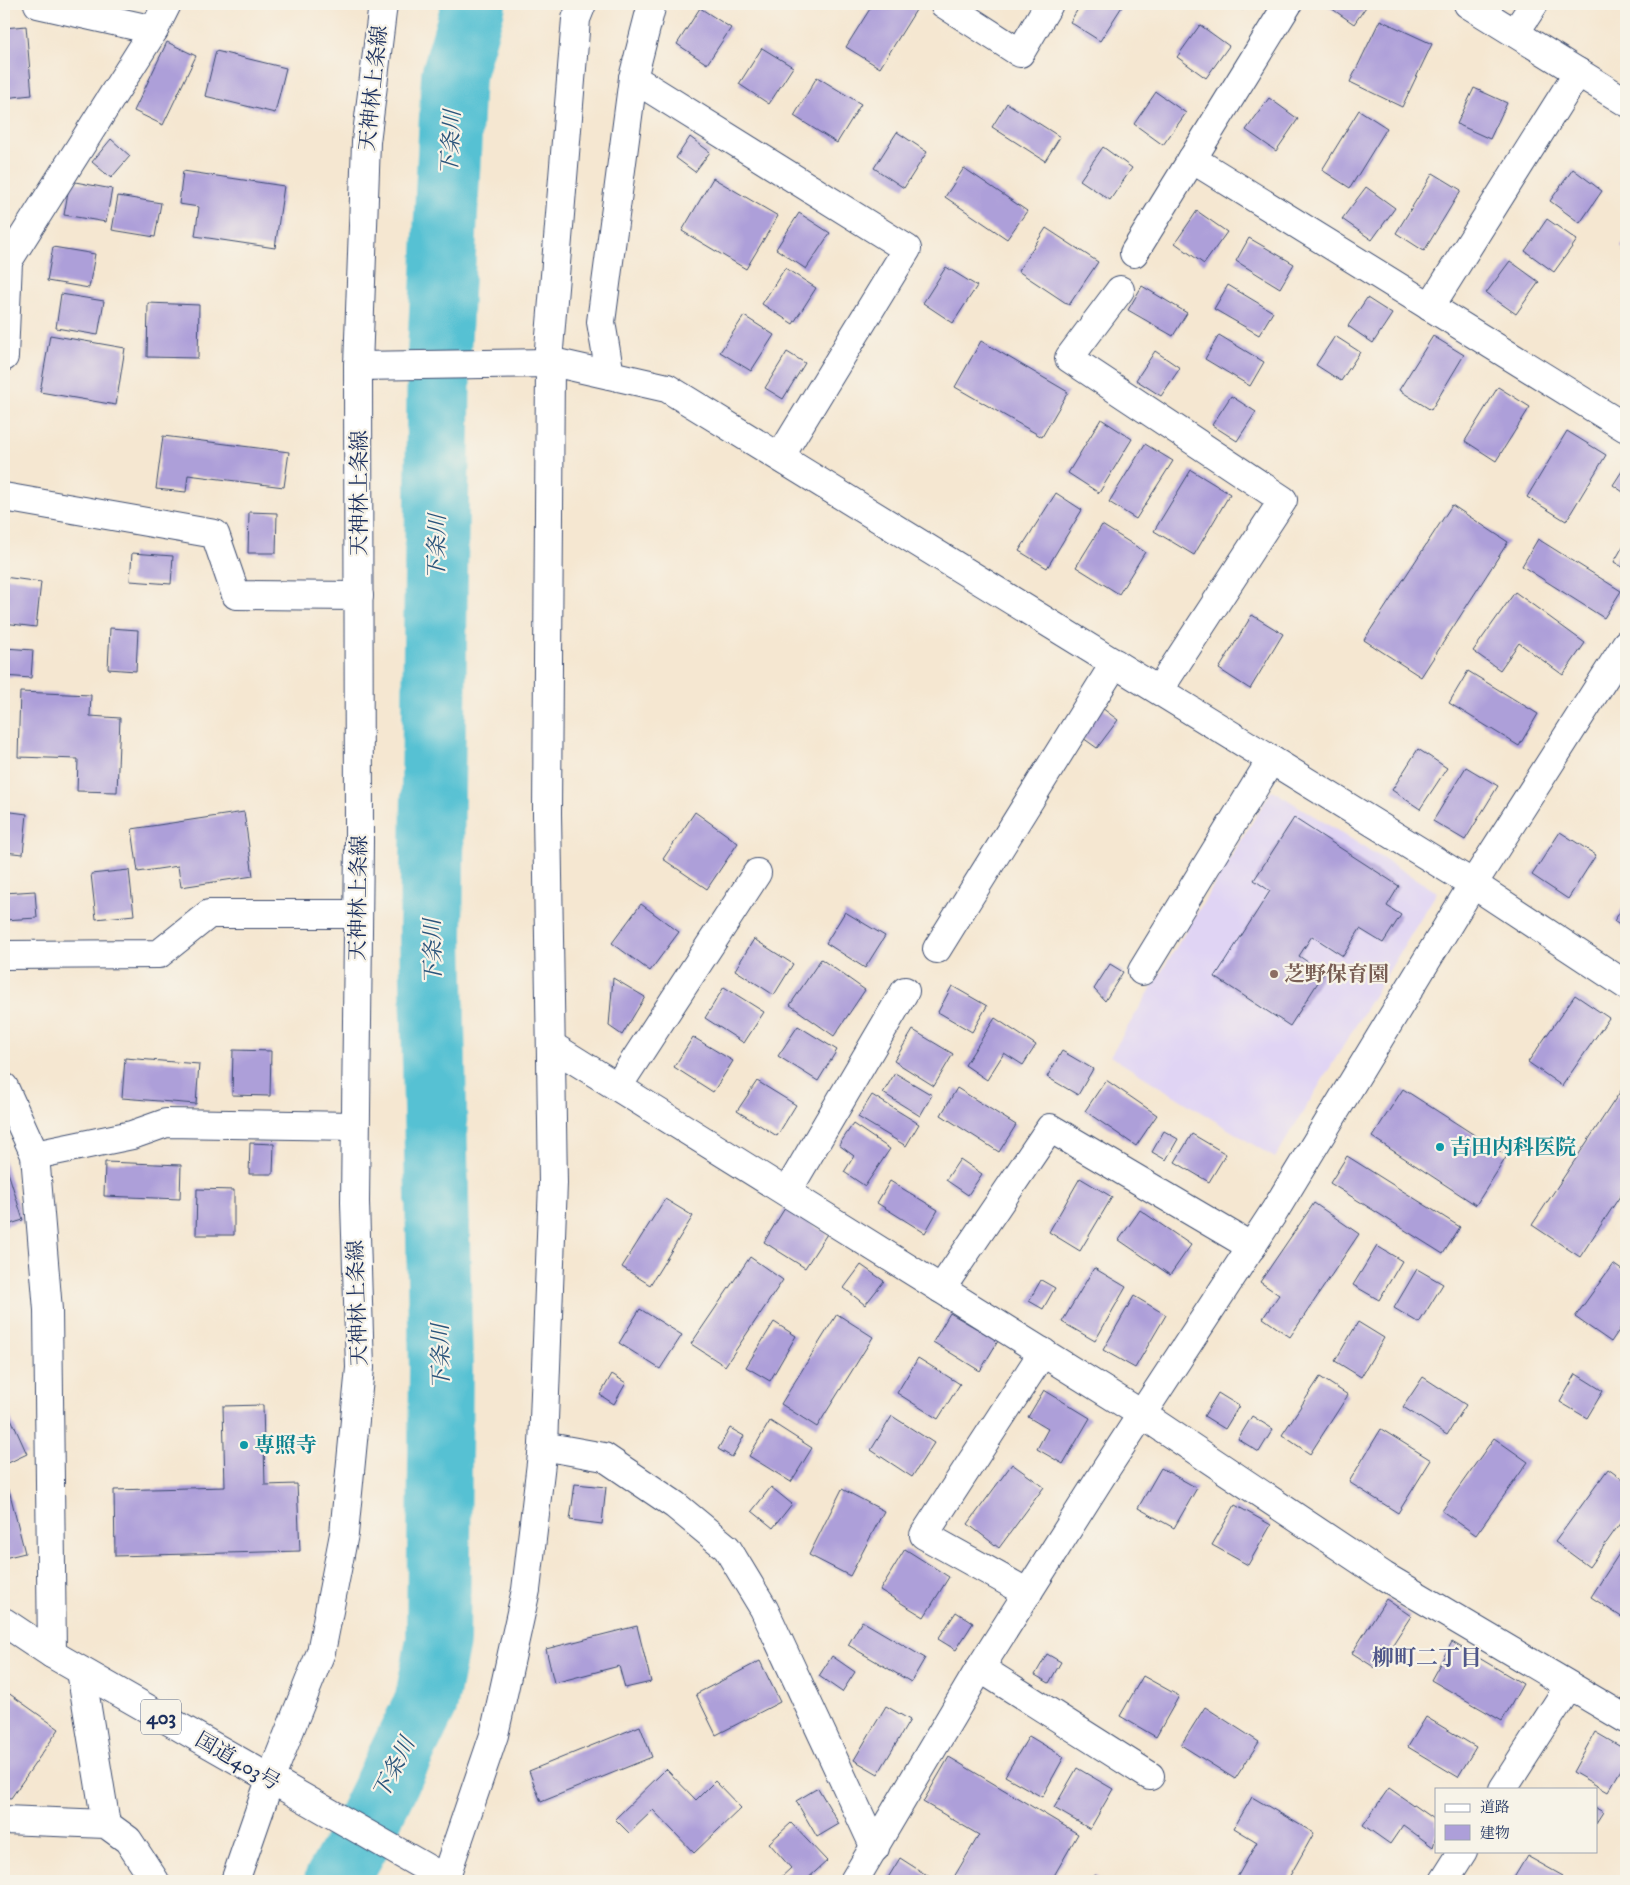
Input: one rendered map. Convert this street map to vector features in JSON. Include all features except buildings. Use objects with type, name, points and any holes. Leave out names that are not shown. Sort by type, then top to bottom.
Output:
[{"type":"main road","points":[[38,4],[154,30]]},
{"type":"main road","points":[[4,356],[6,253],[154,30],[167,4]]},
{"type":"main road","name":"天神林上条線","points":[[235,1881],[270,1780],[321,1652],[344,1534],[360,1368],[355,1202],[360,596],[358,366],[366,142],[383,4]]},
{"type":"main road","points":[[447,1880],[494,1734],[526,1590],[543,1446],[552,1183],[545,362],[576,19],[582,4]]},
{"type":"main road","points":[[610,375],[600,322],[633,78],[652,4]]},
{"type":"main road","points":[[944,4],[1020,53],[1049,4]]},
{"type":"main road","points":[[1134,253],[1288,4]]},
{"type":"main road","points":[[1468,4],[1626,102]]},
{"type":"main road","points":[[1515,33],[1534,4]]},
{"type":"main road","points":[[1430,307],[1578,72]]},
{"type":"main road","points":[[633,78],[907,249],[780,457]]},
{"type":"main road","points":[[1192,159],[1626,428]]},
{"type":"main road","points":[[1120,290],[1070,358],[1283,500],[1159,690]]},
{"type":"main road","points":[[358,366],[545,362],[667,388],[1473,884],[1626,985]]},
{"type":"main road","points":[[4,497],[215,534],[236,595],[360,596]]},
{"type":"main road","points":[[854,1881],[980,1668],[1104,1472],[1252,1246],[1473,884],[1626,644]]},
{"type":"main road","points":[[937,949],[1115,663]]},
{"type":"main road","points":[[1142,971],[1272,760]]},
{"type":"main road","points":[[618,1086],[757,873]]},
{"type":"main road","points":[[4,955],[159,954],[209,914],[358,914]]},
{"type":"main road","points":[[787,1192],[905,991]]},
{"type":"main road","points":[[552,1046],[1143,1415],[1384,1576],[1626,1719]]},
{"type":"main road","points":[[4,1087],[11,1120],[35,1155],[48,1310],[52,1654]]},
{"type":"main road","points":[[35,1155],[132,1135],[166,1123],[356,1126]]},
{"type":"main road","points":[[941,1288],[1050,1128],[1252,1246]]},
{"type":"main road","points":[[1028,1593],[924,1535],[1043,1352]]},
{"type":"main road","points":[[543,1446],[604,1457],[675,1505],[727,1548],[764,1609],[875,1848]]},
{"type":"main road","name":"国道403号","points":[[4,1622],[81,1671],[447,1880]]},
{"type":"main road","points":[[980,1668],[1150,1776]]},
{"type":"main road","points":[[81,1671],[106,1824]]},
{"type":"main road","points":[[1504,1788],[1569,1686]]},
{"type":"main road","points":[[4,1820],[106,1824],[128,1840],[156,1881]]},
{"type":"main road","points":[[1444,1881],[1462,1852]]},
{"type":"shaded area","name":"芝野保育園","points":[[1272,790],[1437,892],[1275,1158],[1110,1056]]},
{"type":"waterway","name":"下条川","points":[[336,1881],[358,1842],[426,1703],[438,1641],[441,1367],[431,937],[439,353],[453,76],[474,4]]},
{"type":"place","name":"芝野保育園","points":[[1274,974]]},
{"type":"place","name":"吉田内科医院","points":[[1440,1147]]},
{"type":"place","name":"専照寺","points":[[244,1445]]},
{"type":"district","name":"柳町二丁目","points":[[1427,1657]]}]
